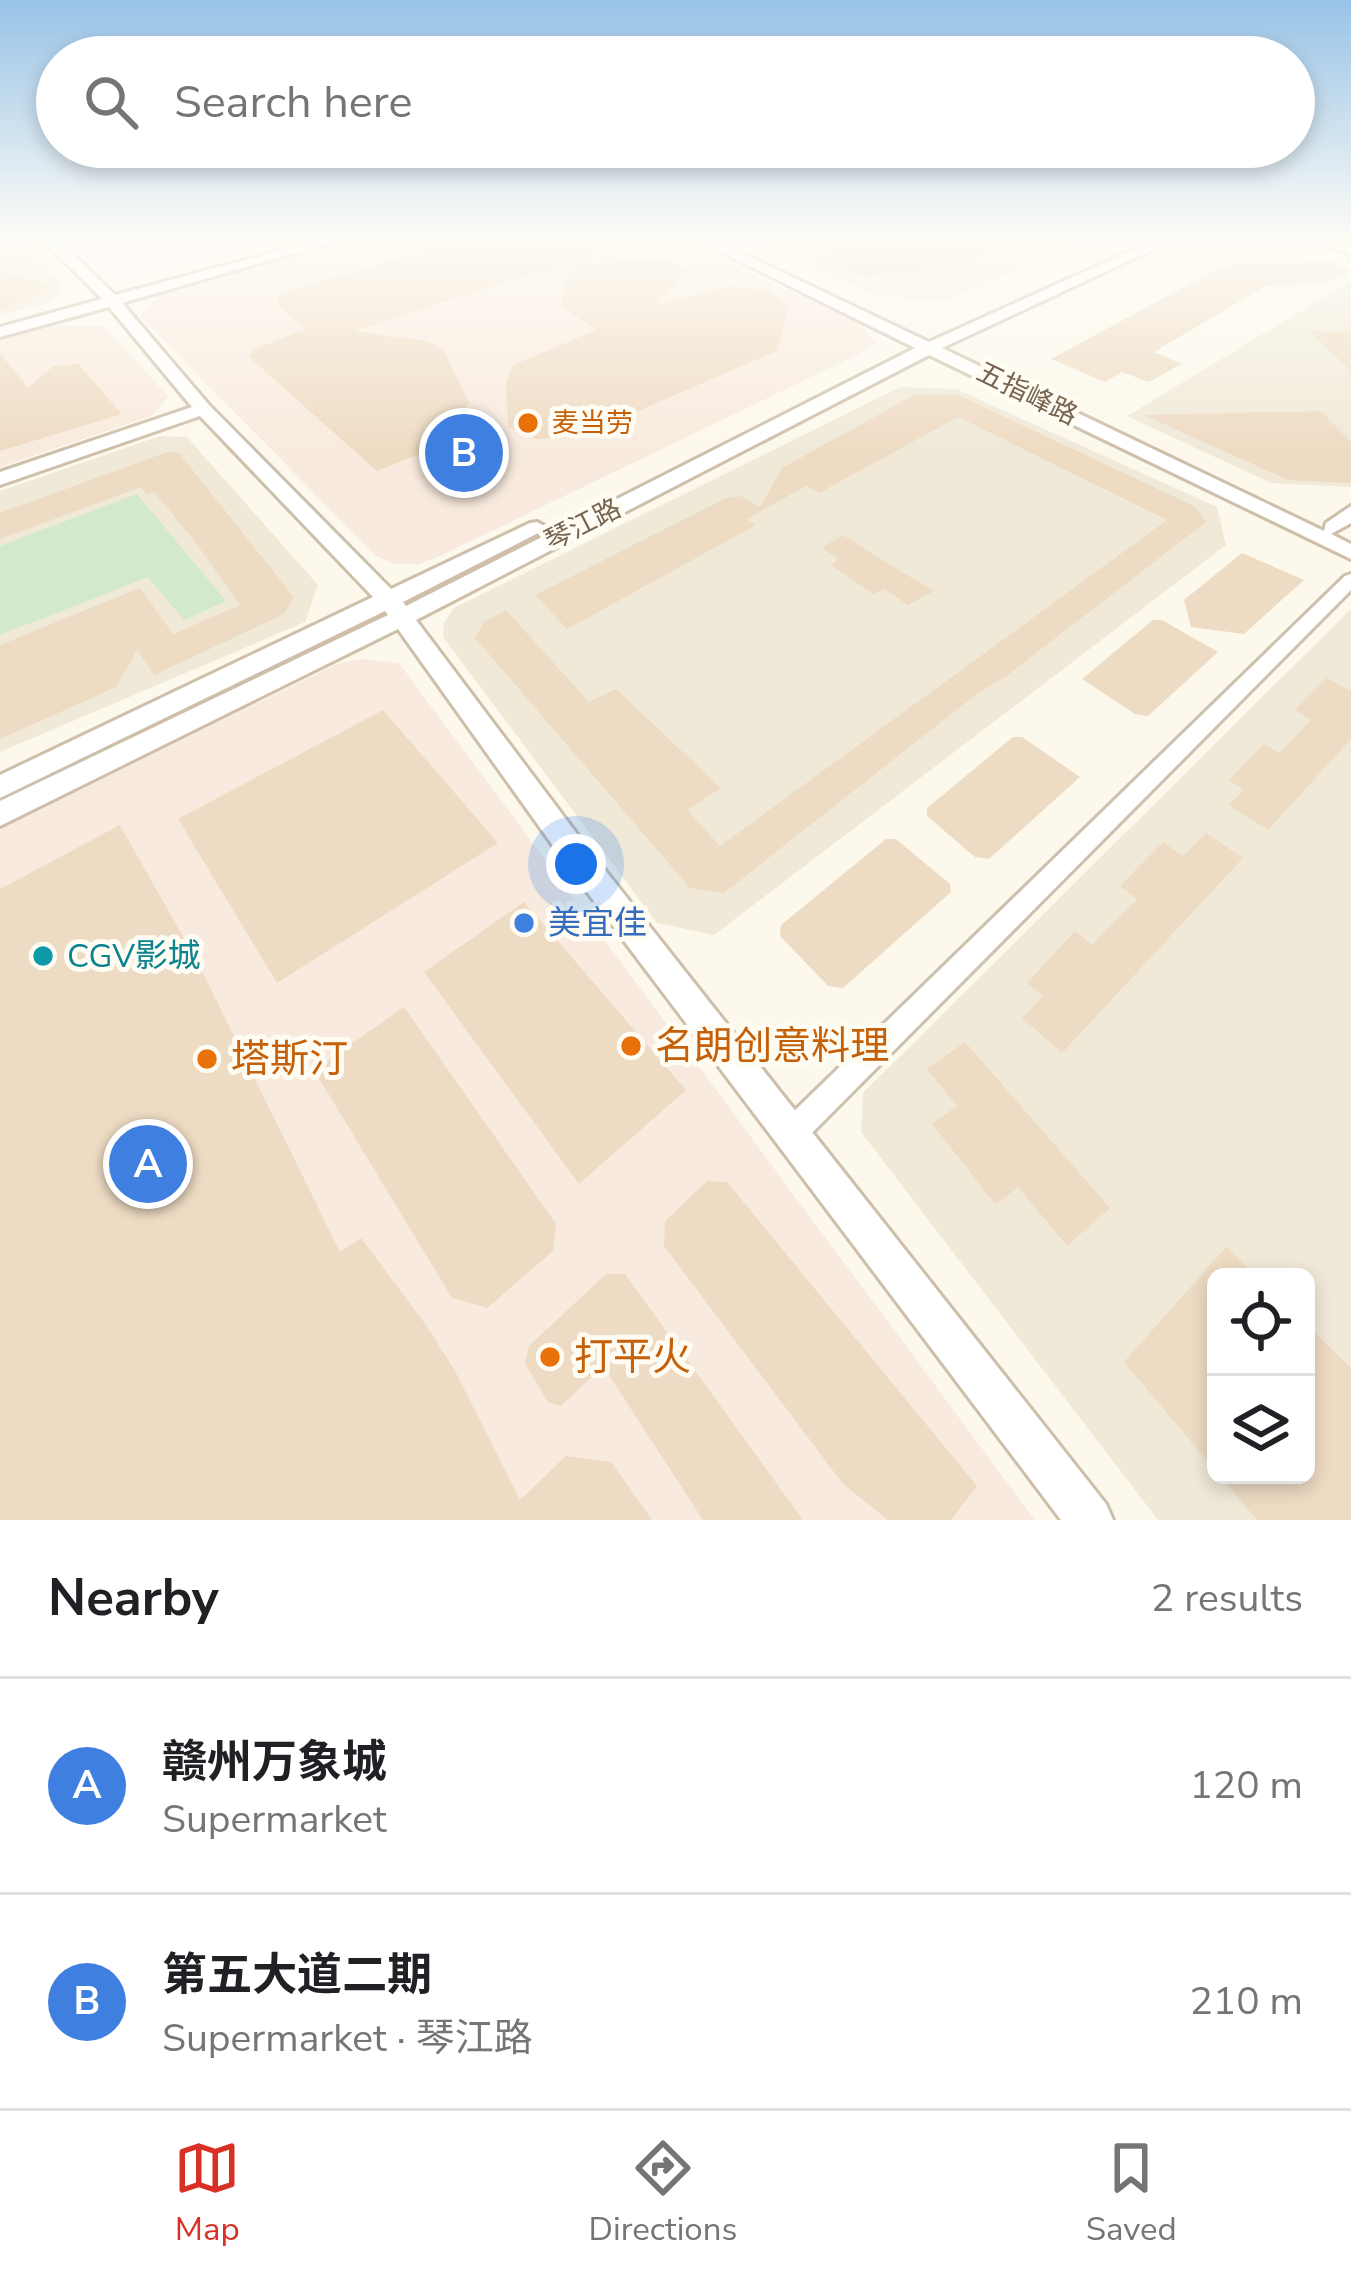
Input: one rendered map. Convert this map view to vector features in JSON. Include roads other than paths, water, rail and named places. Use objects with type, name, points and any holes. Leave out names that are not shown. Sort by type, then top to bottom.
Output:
[{"type":"main road","points":[[0,322],[55,310]]},
{"type":"main road","points":[[0,332],[71,310]]},
{"type":"main road","points":[[120,310],[203,409],[396,610],[575,855],[1090,1520]]},
{"type":"main road","name":"五指峰路","points":[[862,310],[1342,532]]},
{"type":"main road","name":"五指峰路","points":[[869,310],[1351,552]]},
{"type":"main road","name":"琴江路","points":[[0,814],[992,310]]},
{"type":"main road","name":"琴江路","points":[[929,340],[999,310]]},
{"type":"main road","points":[[0,479],[203,409]]},
{"type":"main road","points":[[1342,532],[1351,512]]},
{"type":"main road","name":"琴江路","points":[[0,787],[396,610]]},
{"type":"street","points":[[792,1133],[1351,580]]},
{"type":"place","name":"麦当劳","points":[[528,423]]},
{"type":"place","name":"第五大道二期","points":[[464,453]]},
{"type":"place","name":"美宜佳","points":[[524,923]]},
{"type":"place","name":"CGV影城","points":[[43,956]]},
{"type":"place","name":"名朗创意料理","points":[[631,1046]]},
{"type":"place","name":"塔斯汀","points":[[207,1059]]},
{"type":"place","name":"赣州万象城","points":[[148,1164]]},
{"type":"place","name":"打平火","points":[[550,1357]]}]
